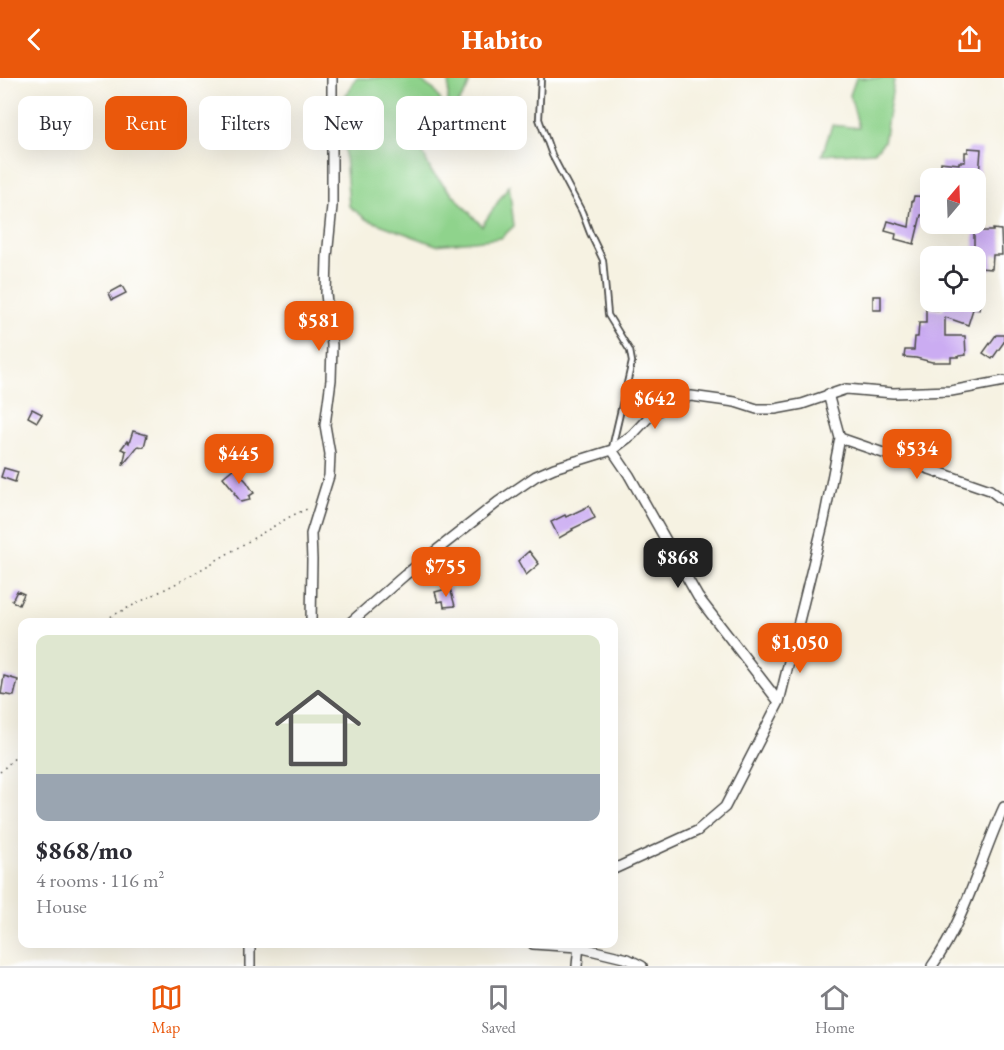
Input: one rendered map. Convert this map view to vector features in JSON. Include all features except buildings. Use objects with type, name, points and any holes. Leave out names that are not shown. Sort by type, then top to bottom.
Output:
[{"type":"street","points":[[311,618],[311,534],[329,476],[330,454],[325,425],[333,345],[326,294],[332,206],[332,78]]},
{"type":"street","points":[[356,618],[405,575],[498,502],[536,476],[612,450],[632,435],[648,418],[674,400],[691,396],[735,402],[757,409],[775,409],[802,404],[846,389],[893,393],[951,391],[1004,381]]},
{"type":"street","points":[[618,867],[697,831],[725,807],[779,702],[824,520],[840,438],[828,394]]},
{"type":"street","points":[[840,438],[990,490],[1004,501]]},
{"type":"street","points":[[612,450],[629,475],[698,597],[779,702]]},
{"type":"street","points":[[932,966],[945,947],[1004,807]]},
{"type":"street","points":[[250,948],[250,966]]},
{"type":"street","points":[[577,966],[579,948]]},
{"type":"street","points":[[590,948],[628,959],[642,966]]},
{"type":"lane","points":[[541,78],[539,119],[552,155],[582,212],[603,260],[608,315],[630,351],[632,362],[612,450]]},
{"type":"path","points":[[108,618],[185,579],[291,516],[320,503]]},
{"type":"path","points":[[0,772],[18,755]]},
{"type":"green space","points":[[356,78],[416,78],[434,90],[438,96],[396,96],[396,150],[422,150],[431,171],[482,226],[509,185],[514,226],[501,238],[436,245],[366,219],[349,206],[345,150],[384,150],[384,96],[345,96]]},
{"type":"green space","points":[[449,78],[471,78],[463,96],[448,96]]},
{"type":"green space","points":[[856,78],[892,78],[894,80],[884,142],[874,152],[822,155],[832,125],[859,128],[850,95]]}]
